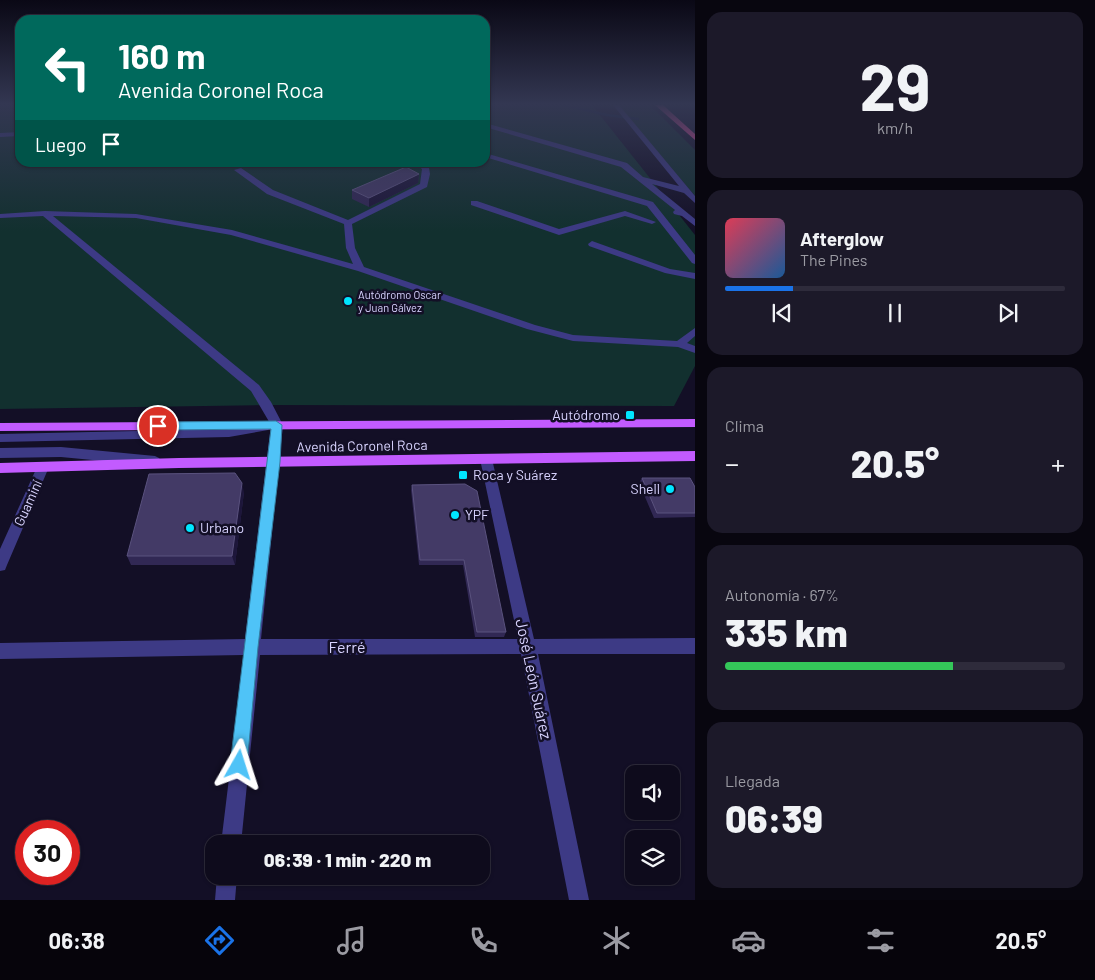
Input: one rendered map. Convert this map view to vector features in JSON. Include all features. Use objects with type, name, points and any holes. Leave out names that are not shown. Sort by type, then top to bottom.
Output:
[{"type":"main road","name":"Avenida Coronel Roca","points":[[0,427],[695,423]]},
{"type":"main road","name":"Avenida Coronel Roca","points":[[0,468],[179,463],[695,456]]},
{"type":"street","points":[[560,147],[624,165],[695,224]]},
{"type":"street","points":[[651,147],[695,200]]},
{"type":"street","points":[[490,156],[650,204],[695,215]]},
{"type":"street","points":[[238,170],[270,192],[348,223],[424,184],[426,174],[424,167]]},
{"type":"street","points":[[642,179],[687,191]]},
{"type":"street","points":[[474,203],[559,232],[625,213],[652,222]]},
{"type":"street","points":[[650,204],[695,261]]},
{"type":"street","points":[[45,213],[255,388],[267,405],[276,425],[274,462],[251,647],[232,835]]},
{"type":"street","points":[[0,216],[45,213],[136,216],[222,232],[362,270],[531,327],[573,338],[680,344],[695,350]]},
{"type":"street","points":[[348,223],[349,247],[352,258],[362,270]]},
{"type":"street","points":[[592,244],[668,271],[695,276]]},
{"type":"street","points":[[680,344],[695,331]]},
{"type":"street","points":[[0,438],[229,433],[276,425]]},
{"type":"street","points":[[0,453],[61,452],[179,463]]},
{"type":"street","name":"José León Suárez","points":[[486,459],[528,647],[579,900]]},
{"type":"street","name":"Guaminí","points":[[0,565],[43,467]]},
{"type":"street","name":"Ferré","points":[[0,651],[251,647],[695,646]]},
{"type":"street","points":[[225,900],[226,885]]},
{"type":"green space","name":"Autódromo Oscar y Juan Gálvez","points":[[0,147],[15,147],[15,167],[490,167],[490,147],[625,147],[695,235],[695,366],[674,406],[267,405],[0,409]]},
{"type":"green space","points":[[654,147],[692,147],[695,150],[695,196]]},
{"type":"building","points":[[406,167],[419,174],[369,198],[352,190]]},
{"type":"building","name":"Urbano","points":[[235,473],[242,483],[232,556],[127,556],[149,474]]},
{"type":"building","points":[[642,478],[690,478],[695,487],[695,513],[657,513]]},
{"type":"building","points":[[465,484],[477,491],[506,632],[477,632],[464,560],[420,560],[412,485]]},
{"type":"place","name":"Autódromo Oscar y Juan Gálvez","points":[[348,301]]},
{"type":"place","name":"Autódromo","points":[[630,415]]},
{"type":"place","name":"Roca y Suárez","points":[[463,475]]},
{"type":"place","name":"Shell","points":[[670,489]]},
{"type":"place","name":"YPF","points":[[455,515]]},
{"type":"place","name":"Urbano","points":[[190,528]]},
{"type":"route","points":[[158,426],[276,425],[274,462],[251,647],[239,765]]}]
